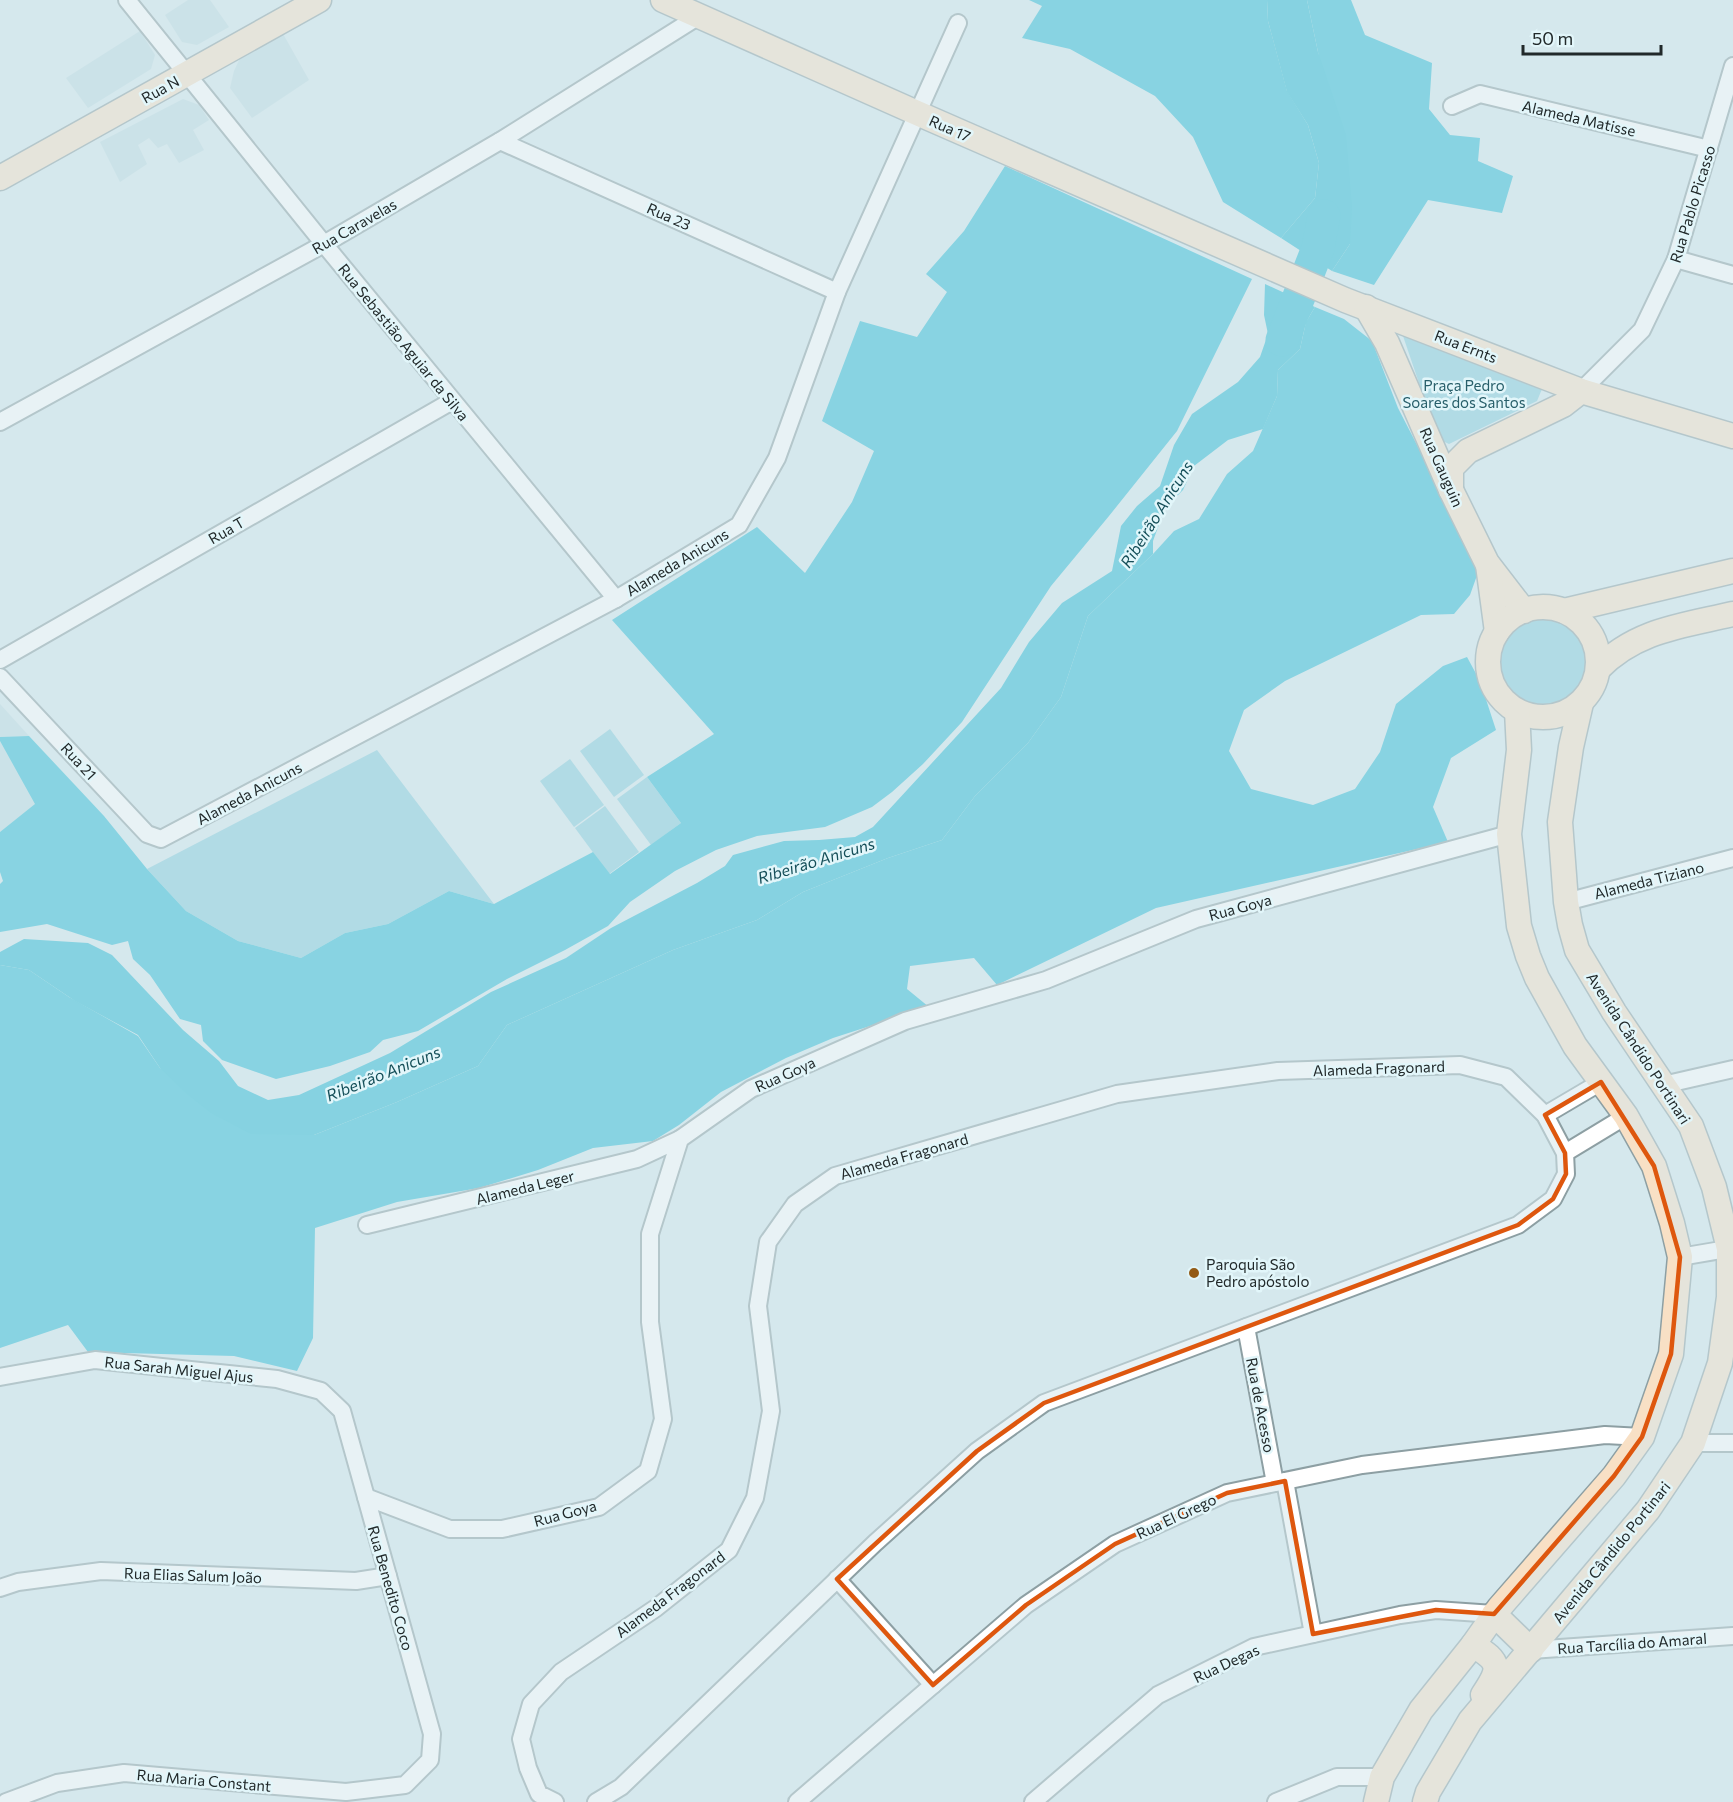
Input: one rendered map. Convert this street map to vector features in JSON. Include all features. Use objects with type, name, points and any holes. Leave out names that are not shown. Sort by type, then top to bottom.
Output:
[{"type":"street","name":"Rua Sebastião Aguiar da Silva","points":[[127,0],[616,599]]},
{"type":"street","name":"Rua N","points":[[0,178],[320,0]]},
{"type":"street","name":"Rua 17","points":[[663,0],[1239,254]]},
{"type":"street","name":"Rua Caravelas","points":[[0,422],[324,244],[500,141],[699,16]]},
{"type":"street","name":"Alameda Anicuns","points":[[161,839],[616,599],[739,525],[777,458],[837,292],[958,22]]},
{"type":"street","name":"Rua Pablo Picasso","points":[[1451,490],[1451,468],[1468,451],[1563,405],[1581,391],[1642,330],[1676,259],[1733,66]]},
{"type":"street","name":"Alameda Matisse","points":[[1452,106],[1480,94],[1709,148]]},
{"type":"street","name":"Rua 23","points":[[500,141],[837,292]]},
{"type":"street","name":"Rua Ernts","points":[[1239,254],[1355,303],[1581,391],[1733,436]]},
{"type":"street","points":[[1676,259],[1733,275]]},
{"type":"street","name":"Rua Gauguin","points":[[1355,303],[1387,343],[1451,490],[1487,563],[1524,611]]},
{"type":"street","name":"Rua T","points":[[0,660],[452,400]]},
{"type":"street","name":"Rua Gauguin","points":[[1487,563],[1497,632]]},
{"type":"street","points":[[1564,611],[1733,571]]},
{"type":"street","points":[[1551,608],[1564,611],[1580,621],[1591,634],[1598,651],[1598,669],[1593,687],[1581,703],[1567,712],[1551,717],[1534,717],[1517,711],[1503,700],[1492,685],[1488,667],[1490,649],[1497,632],[1509,619],[1524,611],[1551,608]]},
{"type":"street","points":[[1598,669],[1627,644],[1651,634],[1733,614]]},
{"type":"street","name":"Rua 21","points":[[0,677],[147,834],[161,839]]},
{"type":"street","name":"Avenida Cândido Portinari","points":[[1425,1802],[1428,1792],[1470,1721],[1648,1510],[1693,1443],[1720,1363],[1729,1297],[1731,1248],[1714,1187],[1690,1126],[1614,1012],[1577,950],[1566,902],[1560,822],[1571,747],[1581,703]]},
{"type":"street","points":[[1376,1802],[1382,1777],[1421,1710],[1473,1645],[1494,1614],[1614,1476],[1642,1437],[1671,1354],[1680,1257],[1654,1166],[1626,1116],[1575,1046],[1538,978],[1528,956],[1520,926],[1509,834],[1519,750],[1517,711]]},
{"type":"street","name":"Rua Goya","points":[[366,1497],[450,1529],[502,1529],[599,1506],[648,1471],[663,1419],[650,1322],[650,1234],[680,1139],[751,1089],[905,1021],[1046,980],[1196,919],[1509,834]]},
{"type":"street","name":"Alameda Tiziano","points":[[1566,902],[1733,858]]},
{"type":"street","name":"Alameda Fragonard","points":[[555,1802],[539,1794],[528,1768],[521,1739],[531,1704],[561,1672],[656,1608],[729,1550],[755,1498],[771,1412],[758,1306],[768,1242],[795,1204],[835,1176],[1117,1094],[1278,1071],[1460,1065],[1506,1077],[1545,1115],[1565,1153]]},
{"type":"street","points":[[1663,1085],[1733,1069]]},
{"type":"street","points":[[1545,1115],[1601,1082]]},
{"type":"street","points":[[596,1802],[621,1787],[837,1579],[977,1450],[1044,1403],[1518,1225],[1553,1199],[1566,1173],[1565,1153],[1626,1116]]},
{"type":"street","name":"Alameda Leger","points":[[367,1226],[637,1159],[680,1139]]},
{"type":"street","points":[[1680,1257],[1731,1248]]},
{"type":"street","name":"Rua de Acesso","points":[[1246,1327],[1313,1634]]},
{"type":"street","name":"Rua Sarah Miguel Ajus","points":[[0,1377],[95,1360],[277,1379],[321,1391]]},
{"type":"street","name":"Rua Benedito Coco","points":[[321,1391],[342,1411],[432,1734],[429,1760],[405,1785]]},
{"type":"street","name":"Rua El Grego","points":[[797,1802],[1026,1605],[1115,1544],[1227,1493],[1362,1465],[1605,1435],[1642,1437]]},
{"type":"street","points":[[1693,1443],[1733,1443]]},
{"type":"street","name":"Rua Elias Salum João","points":[[0,1588],[18,1582],[101,1571],[356,1581],[388,1576]]},
{"type":"street","points":[[837,1579],[933,1685]]},
{"type":"street","name":"Rua Degas","points":[[1033,1802],[1158,1695],[1254,1647],[1400,1615],[1436,1610],[1494,1614]]},
{"type":"street","points":[[1494,1614],[1531,1650]]},
{"type":"street","name":"Rua Tarcília do Amaral","points":[[1531,1650],[1733,1636]]},
{"type":"street","points":[[1470,1721],[1474,1709],[1495,1673],[1496,1664],[1491,1656],[1473,1645]]},
{"type":"street","name":"Rua Maria Constant","points":[[6,1802],[57,1783],[124,1773],[346,1792],[405,1785]]},
{"type":"street","points":[[1276,1802],[1337,1777],[1382,1777]]},
{"type":"highlighted area","points":[[1601,1082],[1654,1166],[1680,1257],[1671,1354],[1642,1437],[1614,1476],[1494,1614],[1436,1610],[1313,1634],[1285,1481],[1227,1493],[1115,1544],[1026,1605],[933,1685],[837,1579],[977,1451],[1044,1403],[1518,1225],[1553,1199],[1566,1174],[1565,1153],[1545,1115]]},
{"type":"shaded area","points":[[188,0],[210,0],[229,27],[197,45],[182,42],[165,15]]},
{"type":"shaded area","points":[[1029,0],[1267,0],[1268,21],[1287,91],[1308,125],[1319,163],[1315,198],[1281,238],[1223,202],[1193,137],[1155,96],[1070,49],[1022,38],[1042,6]]},
{"type":"shaded area","points":[[1307,0],[1351,0],[1365,35],[1432,63],[1429,109],[1450,135],[1480,138],[1478,161],[1513,176],[1502,213],[1428,200],[1374,285],[1332,271],[1350,244],[1318,52]]},
{"type":"shaded area","points":[[140,31],[155,55],[151,69],[88,108],[66,78]]},
{"type":"shaded area","points":[[282,32],[309,80],[252,118],[230,88],[234,71],[241,56]]},
{"type":"shaded area","points":[[183,99],[199,105],[209,120],[193,130],[204,150],[179,163],[167,144],[158,148],[149,138],[138,145],[147,164],[120,182],[100,142]]},
{"type":"shaded area","points":[[1005,166],[1252,279],[1177,431],[1051,586],[962,722],[923,764],[892,792],[872,807],[825,827],[757,836],[716,850],[675,871],[630,902],[608,926],[507,979],[418,1031],[383,1040],[370,1052],[330,1066],[276,1079],[222,1060],[203,1041],[201,1025],[180,1019],[150,975],[133,959],[128,941],[112,945],[47,924],[0,932],[0,884],[3,881],[0,872],[0,832],[35,804],[0,741],[0,737],[29,736],[104,816],[147,869],[186,911],[238,941],[301,958],[345,933],[388,924],[449,891],[494,904],[593,852],[610,874],[681,823],[647,777],[714,734],[612,620],[757,527],[805,573],[852,502],[874,451],[822,421],[860,321],[917,337],[947,292],[926,274],[964,231]]},
{"type":"shaded area","points":[[1315,307],[1344,319],[1372,341],[1398,408],[1480,567],[1470,595],[1454,614],[1421,615],[1285,681],[1244,710],[1229,751],[1251,789],[1313,805],[1355,789],[1380,752],[1396,704],[1443,666],[1467,657],[1480,681],[1496,730],[1451,758],[1433,807],[1448,842],[1156,908],[997,985],[974,958],[910,966],[907,989],[929,1007],[833,1038],[786,1058],[721,1092],[679,1125],[653,1141],[593,1148],[538,1170],[479,1188],[397,1202],[315,1228],[313,1338],[297,1371],[234,1356],[88,1352],[68,1325],[0,1348],[0,965],[29,970],[69,997],[138,1036],[160,1068],[314,1135],[478,1066],[507,1025],[673,950],[757,920],[803,892],[888,858],[942,840],[975,796],[1028,743],[1061,697],[1088,616],[1174,531],[1199,519],[1227,474],[1253,451],[1277,396],[1278,370],[1300,349],[1306,322]]},
{"type":"shaded area","points":[[0,704],[29,736],[0,737]]},
{"type":"shaded area","points":[[0,741],[36,804],[0,832]]},
{"type":"green space","name":"Praça Pedro Soares dos Santos","points":[[1402,333],[1542,389],[1537,401],[1449,444],[1438,439]]},
{"type":"green space","points":[[1543,618],[1560,621],[1574,631],[1584,645],[1587,662],[1584,679],[1574,693],[1560,703],[1543,706],[1526,703],[1512,693],[1502,679],[1499,662],[1502,645],[1512,631],[1526,621]]},
{"type":"green space","points":[[610,729],[644,775],[614,797],[580,751]]},
{"type":"green space","points":[[377,750],[494,904],[449,891],[388,924],[345,933],[301,958],[238,941],[186,911],[147,869]]},
{"type":"green space","points":[[570,759],[604,805],[574,827],[540,781]]},
{"type":"green space","points":[[647,777],[681,823],[651,845],[617,799]]},
{"type":"green space","points":[[605,806],[639,852],[609,874],[575,828]]},
{"type":"water","points":[[1267,0],[1307,0],[1318,52],[1346,135],[1352,207],[1350,244],[1332,271],[1281,238],[1315,198],[1319,163],[1308,125],[1287,92],[1268,21]]},
{"type":"water","points":[[1265,284],[1315,307],[1306,322],[1300,349],[1278,370],[1277,396],[1263,429],[1228,440],[1194,466],[1183,490],[1165,508],[1153,541],[1153,554],[1088,616],[1061,697],[1028,743],[975,796],[942,840],[888,858],[803,892],[757,920],[673,950],[507,1025],[478,1066],[314,1135],[251,1134],[211,1113],[160,1068],[138,1035],[75,1001],[29,970],[0,965],[0,952],[24,939],[88,943],[112,955],[183,1030],[219,1061],[238,1086],[268,1100],[299,1095],[390,1053],[491,992],[566,958],[611,928],[697,883],[725,866],[733,855],[784,841],[855,837],[873,827],[1001,688],[1029,642],[1062,603],[1112,571],[1121,526],[1137,506],[1160,486],[1174,445],[1192,414],[1238,382],[1260,357],[1268,334],[1264,315]]},
{"type":"waterway","name":"Ribeirão Anicuns","points":[[1282,340],[1318,248],[1324,216]]},
{"type":"place","name":"Paroquia São Pedro apóstolo","points":[[1194,1273]]}]
